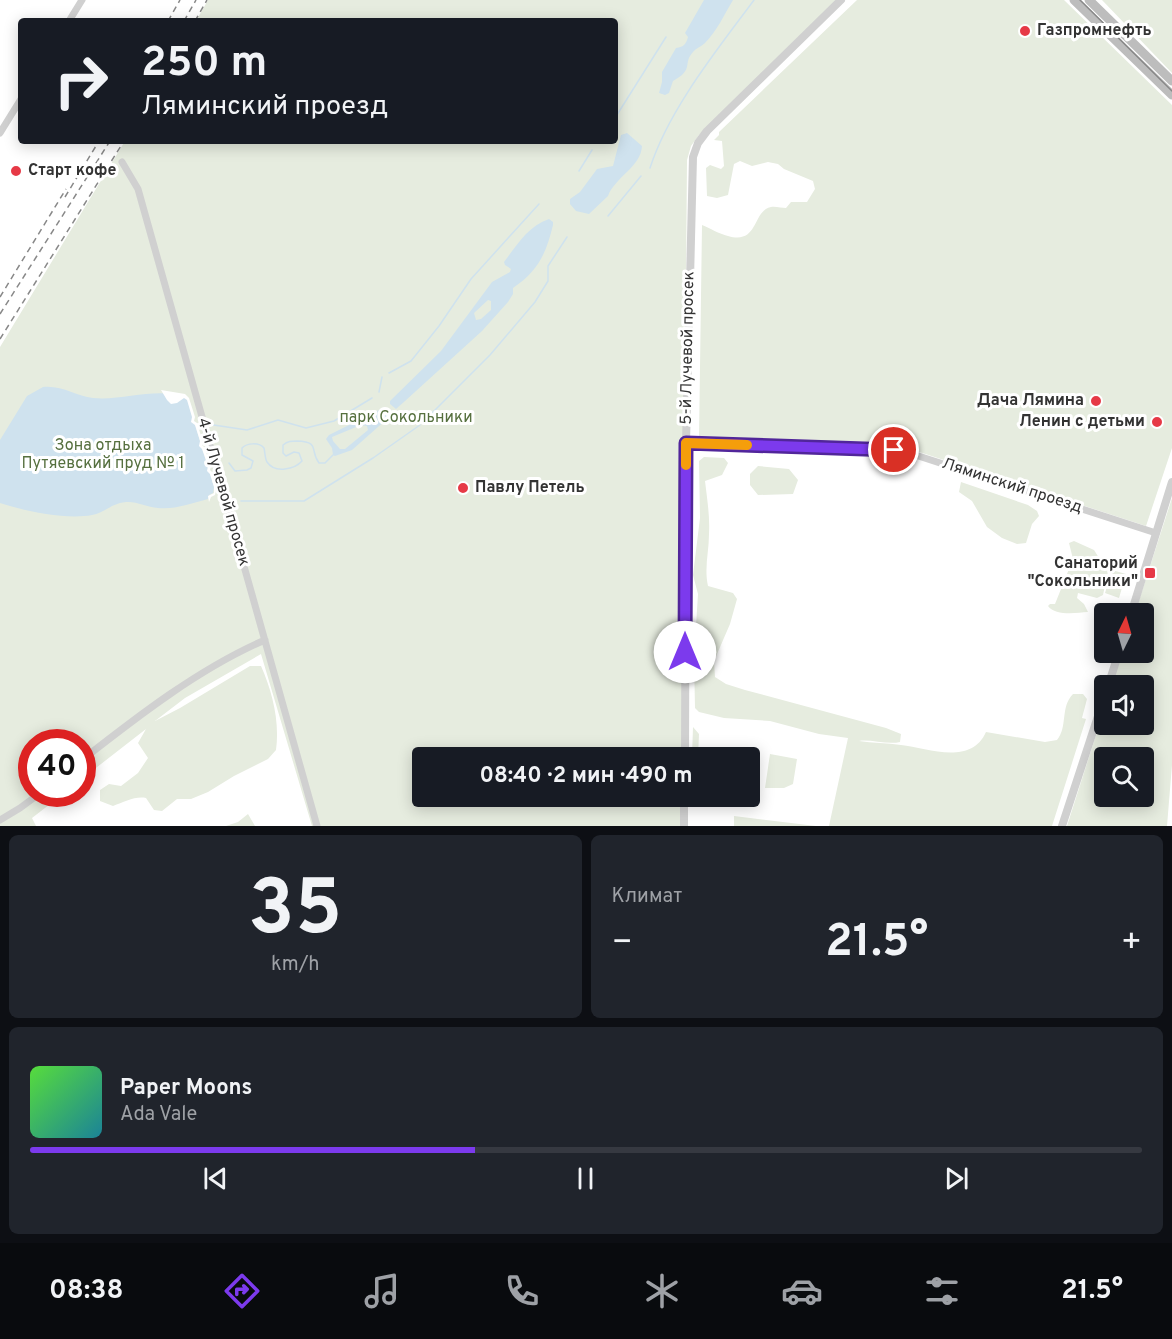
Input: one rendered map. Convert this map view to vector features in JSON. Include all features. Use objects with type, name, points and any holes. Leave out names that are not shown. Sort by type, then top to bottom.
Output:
[{"type":"main road","points":[[1074,0],[1172,95]]},
{"type":"main road","points":[[1089,0],[1172,81]]},
{"type":"street","points":[[71,18],[82,0]]},
{"type":"street","name":"5-й Лучевой просек","points":[[685,747],[686,443],[691,171],[695,150],[707,131],[841,0]]},
{"type":"street","points":[[0,133],[18,104]]},
{"type":"street","name":"4-й Лучевой просек","points":[[122,162],[138,189],[317,826]]},
{"type":"street","name":"Ляминский проезд","points":[[686,443],[900,450],[1156,533]]},
{"type":"street","points":[[1134,603],[1172,482]]},
{"type":"street","points":[[96,750],[146,712],[233,654],[265,640]]},
{"type":"street","points":[[1062,826],[1094,728]]},
{"type":"street","points":[[0,820],[20,807]]},
{"type":"street","points":[[684,807],[684,826]]},
{"type":"green space","name":"парк Сокольники","points":[[208,0],[836,0],[699,135],[691,146],[687,160],[682,747],[412,747],[412,807],[681,807],[681,826],[312,826],[261,654],[185,698],[155,721],[250,666],[261,666],[272,696],[277,728],[276,750],[268,759],[208,792],[191,799],[177,799],[162,811],[154,810],[146,798],[134,799],[113,806],[100,801],[100,790],[109,784],[121,786],[138,773],[148,758],[138,743],[146,729],[96,768],[96,729],[18,729],[18,807],[46,807],[32,818],[36,826],[0,826],[0,347],[123,144],[618,144],[618,18],[198,18]]},
{"type":"green space","points":[[857,0],[1064,0],[1172,105],[1172,448],[1146,526],[901,446],[699,439],[702,225],[728,236],[738,238],[745,236],[765,210],[773,207],[786,208],[791,202],[807,202],[815,189],[813,181],[784,169],[778,164],[768,162],[752,166],[740,161],[734,164],[728,195],[717,198],[707,196],[706,168],[710,165],[721,169],[724,166],[722,141],[714,140],[719,132]]},
{"type":"green space","points":[[1102,0],[1172,0],[1172,73]]},
{"type":"green space","points":[[704,457],[724,458],[728,463],[722,475],[705,481],[709,521],[708,586],[733,593],[737,599],[730,624],[714,661],[715,677],[726,684],[745,690],[901,734],[900,742],[859,741],[948,752],[970,749],[986,732],[1045,742],[1057,740],[1069,699],[1073,694],[1083,694],[1087,699],[1082,718],[1086,719],[1052,826],[829,826],[848,738],[819,734],[770,721],[724,718],[699,712],[695,708],[694,658],[698,594],[693,575],[700,518],[699,461]]},
{"type":"green space","points":[[758,466],[789,469],[798,480],[793,494],[758,495],[750,485],[750,474]]},
{"type":"green space","points":[[961,482],[1028,505],[1037,511],[1039,516],[1032,524],[1026,543],[1017,544],[1002,538],[987,527],[972,501],[959,492]]},
{"type":"green space","points":[[1172,498],[1172,765],[1167,826],[1067,826],[1096,735],[1154,735],[1154,675],[1115,675],[1119,663],[1154,663],[1154,603],[1138,603]]},
{"type":"green space","points":[[1074,541],[1094,550],[1101,561],[1109,567],[1103,595],[1097,598],[1078,593],[1077,598],[1088,612],[1061,613],[1048,606],[1055,604],[1073,559],[1069,543]]},
{"type":"green space","points":[[1112,570],[1126,574],[1119,598],[1105,593]]},
{"type":"green space","points":[[693,727],[699,734],[698,747],[692,747]]},
{"type":"green space","points":[[770,754],[797,759],[793,784],[784,788],[765,788]]},
{"type":"green space","points":[[248,814],[255,826],[226,826],[238,822]]},
{"type":"green space","points":[[734,816],[816,826],[734,826]]},
{"type":"water","points":[[704,0],[733,0],[713,33],[690,56],[686,70],[673,81],[669,93],[665,95],[659,93],[662,72],[676,48],[685,43],[688,37],[685,33]]},
{"type":"water","points":[[627,133],[642,146],[637,160],[611,189],[608,196],[589,214],[576,211],[570,204],[570,199],[580,192],[597,169],[613,166],[621,135]]},
{"type":"water","points":[[549,219],[553,225],[544,253],[535,268],[513,288],[513,294],[508,302],[482,331],[396,409],[390,401],[441,351],[492,282],[510,272],[511,269],[504,262],[524,237]],"holes":[[[488,300],[491,301],[491,310],[481,319],[476,320],[474,313]]]},
{"type":"water","points":[[43,387],[56,388],[93,398],[164,393],[187,398],[214,487],[213,493],[208,499],[177,507],[158,508],[126,502],[116,504],[96,514],[82,516],[46,514],[0,503],[0,440],[27,396]]},
{"type":"water","points":[[381,409],[389,412],[387,419],[352,450],[333,455],[332,448],[326,439],[329,435]],"holes":[[[361,425],[367,426],[368,430],[345,449],[340,449],[333,441],[332,437]]]},
{"type":"pier","points":[[161,390],[185,394],[189,398],[195,417],[194,421],[197,423],[217,487],[215,495],[209,502],[208,496],[214,493],[214,487],[199,446],[200,441],[195,425],[191,422],[192,417],[187,400],[184,398],[171,404]]},
{"type":"waterway","points":[[650,168],[658,146],[682,102],[754,0]]},
{"type":"waterway","points":[[618,113],[666,37]]},
{"type":"waterway","points":[[579,171],[592,150]]},
{"type":"waterway","points":[[608,216],[641,176]]},
{"type":"waterway","points":[[389,373],[411,361],[439,326],[471,279],[539,204]]},
{"type":"waterway","points":[[423,422],[490,355],[535,302],[548,281],[548,266],[567,237]]},
{"type":"waterway","points":[[379,392],[382,377]]},
{"type":"waterway","points":[[207,424],[247,430],[278,420],[306,428],[334,421],[372,398]]},
{"type":"waterway","points":[[241,501],[304,501],[373,458],[420,425]]},
{"type":"waterway","points":[[229,463],[235,471],[251,468],[253,461],[242,455],[242,448],[253,444],[264,448],[267,462],[280,469],[290,468],[302,461],[299,453],[294,452],[286,456],[283,453],[283,445],[290,442],[297,441],[312,445],[319,463],[325,463],[333,455]]},
{"type":"tram line","points":[[1080,0],[1172,91]]},
{"type":"railway","points":[[170,18],[180,0]]},
{"type":"railway","points":[[186,18],[196,0]]},
{"type":"railway","points":[[197,18],[207,0]]},
{"type":"railway","points":[[65,197],[97,144]]},
{"type":"railway","points":[[0,314],[108,144]]},
{"type":"railway","points":[[0,339],[122,144]]},
{"type":"railway","points":[[0,297],[66,189]]},
{"type":"slow traffic","points":[[686,465],[686,443],[747,445]]},
{"type":"place","name":"Газпромнефть","points":[[1025,31]]},
{"type":"place","name":"Старт кофе","points":[[16,171]]},
{"type":"place","name":"Дача Лямина","points":[[1096,401]]},
{"type":"place","name":"Ленин с детьми","points":[[1157,422]]},
{"type":"place","name":"Павлу Петель","points":[[463,488]]},
{"type":"place","name":"Санаторий \"Сокольники\"","points":[[1150,573]]},
{"type":"route","points":[[685,652],[686,443],[894,450]]},
{"type":"park label","name":"Зона отдыха Путяевский пруд № 1","points":[[103,455]]}]
